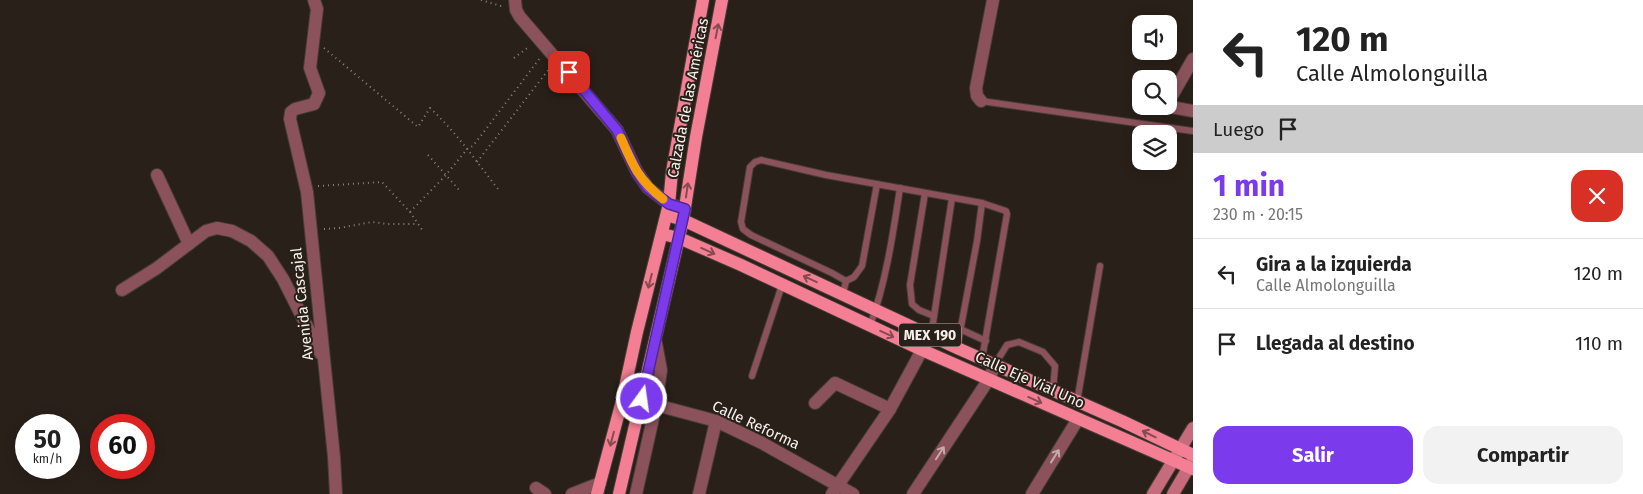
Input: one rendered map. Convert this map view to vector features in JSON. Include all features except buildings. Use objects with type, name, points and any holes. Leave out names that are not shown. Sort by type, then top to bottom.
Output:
[{"type":"main road","name":"Calzada de las Américas","points":[[599,488],[668,210],[672,172],[703,0]]},
{"type":"main road","name":"Calzada de las Américas","points":[[619,494],[656,343],[684,215],[696,137],[722,0]]},
{"type":"main road","name":"Calle Eje Vial Uno","points":[[668,210],[684,215],[931,336],[1124,422],[1192,463]]},
{"type":"main road","name":"Calle Eje Vial Uno","points":[[662,234],[679,238],[922,350],[1078,419],[1177,454]]},
{"type":"street","points":[[313,38],[317,9],[314,0]]},
{"type":"street","points":[[981,101],[977,96],[976,88],[993,0]]},
{"type":"street","points":[[516,5],[520,17],[617,130],[637,172],[648,188],[668,210]]},
{"type":"street","name":"Avenida Cascajal","points":[[313,38],[310,68],[319,93],[314,104],[295,109],[291,112],[290,119],[306,187],[334,458],[336,494]]},
{"type":"street","points":[[1177,87],[1193,59]]},
{"type":"street","points":[[1177,108],[1193,111]]},
{"type":"street","points":[[157,175],[189,244]]},
{"type":"street","points":[[122,290],[206,231],[217,228],[232,231],[257,246],[268,256],[283,279],[324,359]]},
{"type":"street","points":[[636,494],[656,405],[661,370],[656,343]]},
{"type":"street","points":[[835,490],[890,409],[922,350]]},
{"type":"street","points":[[913,494],[989,379],[995,364]]},
{"type":"street","points":[[815,403],[835,383],[890,409]]},
{"type":"street","name":"Calle Reforma","points":[[656,405],[716,421],[762,443],[835,490],[854,494]]},
{"type":"street","points":[[1032,494],[1078,419]]},
{"type":"street","points":[[698,494],[716,421]]},
{"type":"street","points":[[1153,494],[1193,428]]},
{"type":"street","points":[[1173,494],[1192,463]]},
{"type":"street","points":[[572,494],[599,488]]},
{"type":"lane","points":[[981,101],[1193,131]]},
{"type":"lane","points":[[846,281],[761,241],[743,229],[741,222],[750,168],[755,162],[761,160],[826,175],[982,203],[1006,211],[982,359]]},
{"type":"lane","points":[[846,281],[854,277],[862,266],[877,184]]},
{"type":"lane","points":[[870,326],[876,309],[892,239],[900,188]]},
{"type":"lane","points":[[926,193],[910,286],[912,304],[919,310],[934,316]]},
{"type":"lane","points":[[931,336],[952,198]]},
{"type":"lane","points":[[957,348],[977,241],[982,203]]},
{"type":"lane","points":[[1076,402],[1100,266]]},
{"type":"lane","points":[[843,294],[846,281]]},
{"type":"lane","points":[[752,376],[782,284]]},
{"type":"lane","points":[[960,329],[986,341]]},
{"type":"lane","points":[[995,364],[1007,345],[1019,342],[1043,352],[1054,366],[1054,391]]},
{"type":"path","points":[[481,0],[516,5]]},
{"type":"path","points":[[313,38],[418,127],[430,108],[461,143],[468,148],[498,188]]},
{"type":"path","points":[[514,58],[539,38]]},
{"type":"path","points":[[410,212],[446,175],[468,148],[473,146],[548,48]]},
{"type":"path","points":[[477,162],[557,59]]},
{"type":"path","points":[[428,156],[460,191]]},
{"type":"path","points":[[306,187],[382,182],[410,212],[422,231]]},
{"type":"path","points":[[311,229],[339,228],[372,222],[418,224]]},
{"type":"slow traffic","points":[[621,138],[627,154],[648,188],[663,199]]},
{"type":"route","points":[[569,72],[617,130],[627,154],[648,188],[669,204],[685,209],[642,399]]}]
